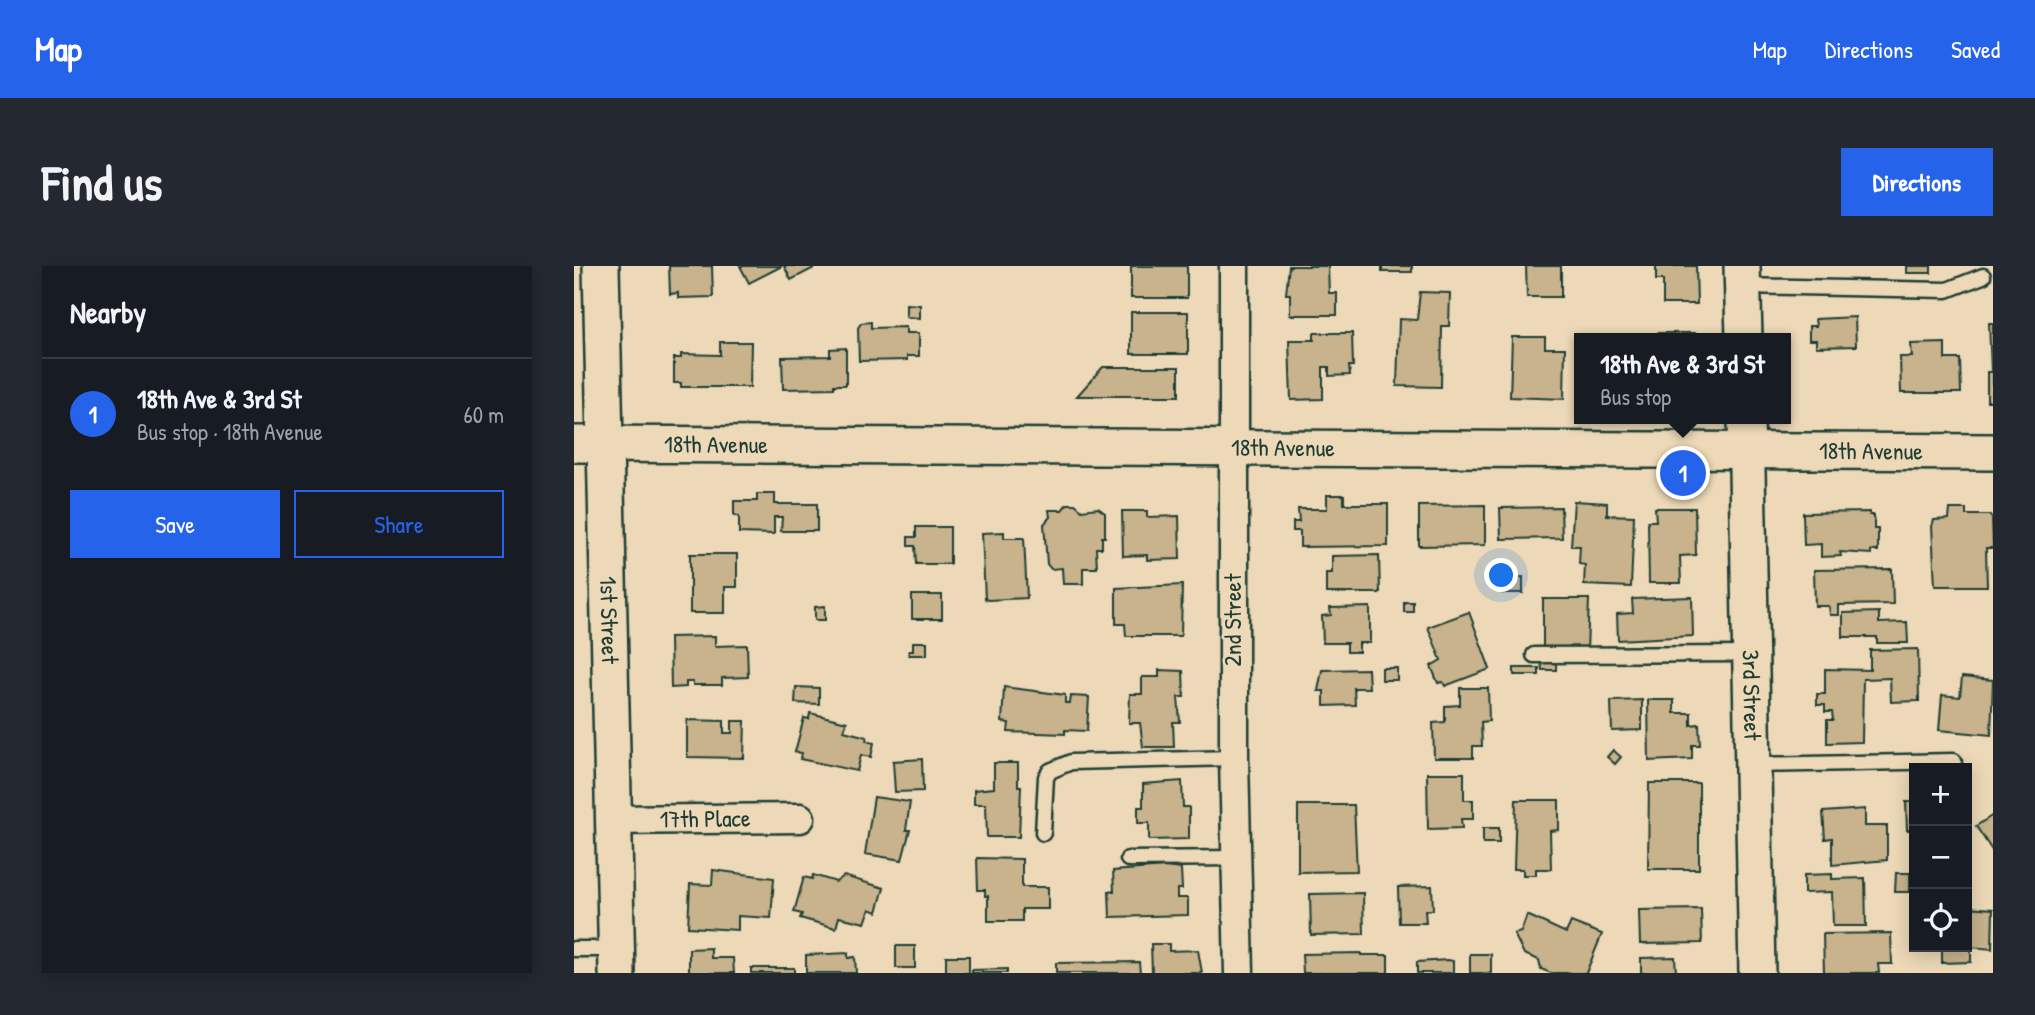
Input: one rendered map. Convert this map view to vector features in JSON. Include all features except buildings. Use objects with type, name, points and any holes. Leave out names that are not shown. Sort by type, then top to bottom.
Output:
[{"type":"street","name":"1st Street","points":[[601,266],[589,444],[611,820],[616,961]]},
{"type":"street","name":"2nd Street","points":[[1234,266],[1234,758],[1239,973]]},
{"type":"street","points":[[1742,276],[1744,333]]},
{"type":"street","name":"18th Avenue","points":[[589,444],[1232,448],[1746,434],[1993,452]]},
{"type":"street","name":"3rd Street","points":[[1746,434],[1757,973]]},
{"type":"street","name":"17th Place","points":[[611,820],[800,818]]},
{"type":"lane","points":[[1742,276],[1947,290],[1983,276]]},
{"type":"lane","points":[[1534,655],[1750,654]]},
{"type":"lane","points":[[1043,833],[1046,778],[1050,771],[1071,762],[1234,758]]},
{"type":"lane","points":[[1752,765],[1954,761]]},
{"type":"lane","points":[[1128,859],[1235,858]]},
{"type":"lane","points":[[574,949],[616,961]]},
{"type":"place","name":"18th Ave & 3rd St","points":[[1683,473]]}]
